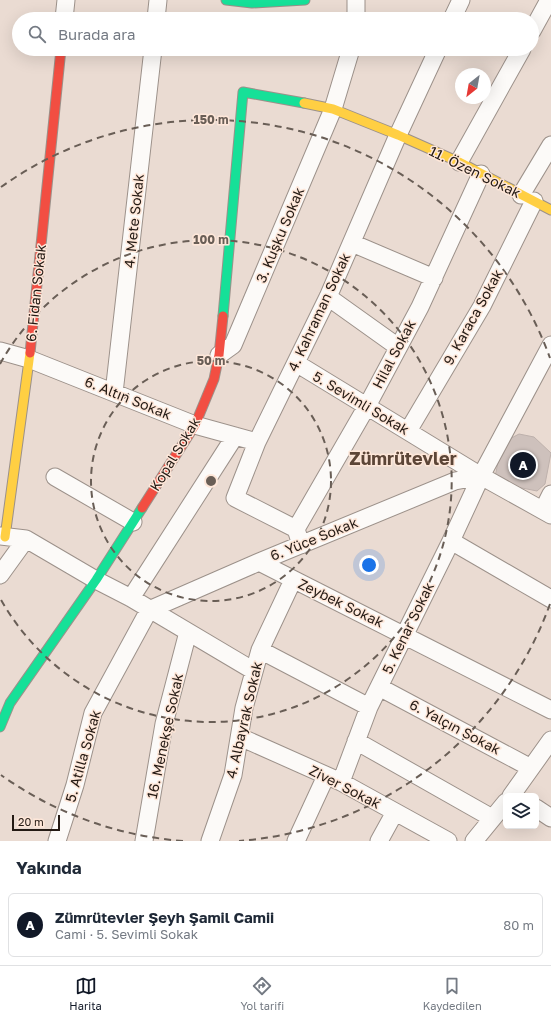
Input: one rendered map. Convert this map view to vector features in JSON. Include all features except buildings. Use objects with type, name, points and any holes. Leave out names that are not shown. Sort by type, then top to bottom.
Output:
[{"type":"street","points":[[65,12],[66,0]]},
{"type":"street","points":[[157,12],[158,0]]},
{"type":"street","points":[[226,0],[252,3],[305,0]]},
{"type":"street","points":[[356,0],[356,12]]},
{"type":"street","points":[[455,12],[461,0]]},
{"type":"street","points":[[539,18],[549,0]]},
{"type":"street","name":"6. Fidan Sokak","points":[[3,536],[29,358],[59,56]]},
{"type":"street","name":"4. Mete Sokak","points":[[114,393],[152,56]]},
{"type":"street","name":"3. Kuşku Sokak","points":[[219,355],[233,345],[333,109],[349,56]]},
{"type":"street","name":"4. Kahraman Sokak","points":[[298,537],[235,498],[257,442],[328,297],[398,135],[435,56]]},
{"type":"street","points":[[459,162],[518,56]]},
{"type":"street","name":"Kopal Sokak","points":[[0,727],[5,700],[96,580],[196,425],[214,379],[219,355],[243,92],[333,109]]},
{"type":"street","points":[[333,109],[398,135]]},
{"type":"street","name":"11. Özen Sokak","points":[[398,135],[459,162],[551,210]]},
{"type":"street","name":"9. Karaca Sokak","points":[[408,431],[482,306],[551,145]]},
{"type":"street","name":"Hilal Sokak","points":[[298,537],[420,306],[482,174]]},
{"type":"street","points":[[352,243],[434,278]]},
{"type":"street","points":[[328,297],[398,347]]},
{"type":"street","name":"5. Kenar Sokak","points":[[296,841],[356,741],[369,707],[451,541],[481,476],[551,345]]},
{"type":"street","name":"6. Altın Sokak","points":[[0,351],[29,358],[196,425],[257,442]]},
{"type":"street","name":"5. Sevimli Sokak","points":[[296,363],[481,476],[547,513]]},
{"type":"street","points":[[132,598],[235,436]]},
{"type":"street","name":"6. Yüce Sokak","points":[[149,610],[259,562],[298,537],[456,481],[481,476]]},
{"type":"street","points":[[55,477],[133,522]]},
{"type":"street","points":[[547,513],[551,494]]},
{"type":"street","points":[[3,536],[26,539],[96,580],[132,598],[149,610],[254,671]]},
{"type":"street","points":[[0,575],[26,539]]},
{"type":"street","points":[[451,541],[551,599]]},
{"type":"street","name":"Zeybek Sokak","points":[[259,562],[551,710]]},
{"type":"street","name":"4. Albayrak Sokak","points":[[210,841],[233,775],[244,708],[260,650],[293,580]]},
{"type":"street","name":"5. Atilla Sokak","points":[[57,841],[74,785],[93,713],[149,610]]},
{"type":"street","name":"16. Menekşe Sokak","points":[[144,841],[164,724],[188,632]]},
{"type":"street","points":[[260,650],[369,707]]},
{"type":"street","name":"6. Yalçın Sokak","points":[[379,687],[531,768]]},
{"type":"street","name":"Ziver Sokak","points":[[240,737],[333,779],[448,841]]},
{"type":"street","points":[[515,793],[551,740]]},
{"type":"street","points":[[356,741],[492,818]]},
{"type":"street","points":[[474,841],[503,806]]},
{"type":"street","points":[[539,810],[551,818]]},
{"type":"street","points":[[378,841],[395,812]]},
{"type":"traffic: fast","points":[[226,0],[252,3],[305,0]]},
{"type":"traffic: fast","points":[[223,316],[243,92],[304,103]]},
{"type":"traffic: fast","points":[[0,727],[10,703],[96,580],[142,508]]},
{"type":"traffic: slow","points":[[304,103],[333,109],[398,135],[459,162],[551,210]]},
{"type":"traffic: slow","points":[[5,537],[30,353]]},
{"type":"traffic: jam","points":[[30,353],[60,56]]},
{"type":"traffic: jam","points":[[142,508],[195,425],[214,379],[219,355],[223,316]]},
{"type":"place","name":"Zümrütevler Şeyh Şamil Camii","points":[[523,465]]},
{"type":"district","name":"Zümrütevler","points":[[403,459]]}]
